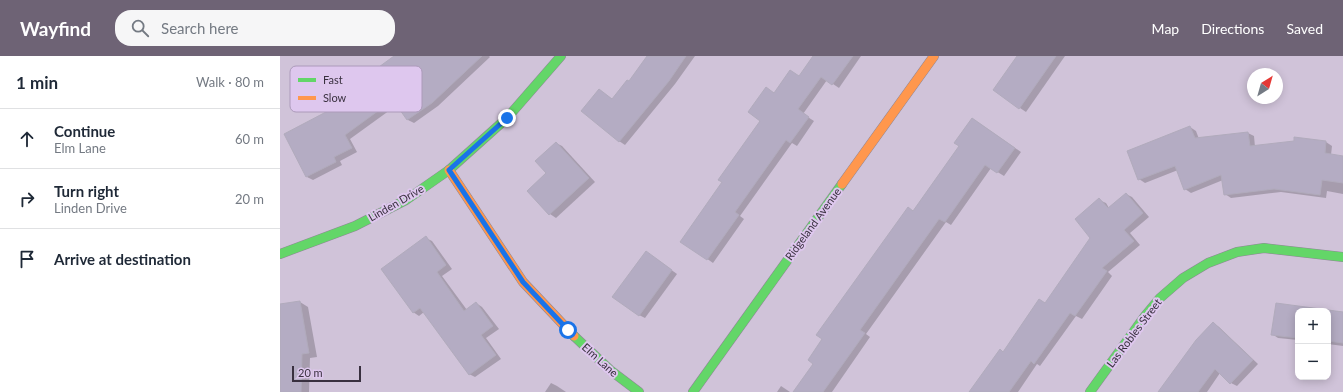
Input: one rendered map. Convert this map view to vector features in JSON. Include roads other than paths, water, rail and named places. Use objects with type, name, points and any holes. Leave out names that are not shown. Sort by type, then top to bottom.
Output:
[{"type":"street","name":"Linden Drive","points":[[280,254],[355,226],[406,200],[449,170],[507,118],[560,56]]},
{"type":"street","name":"Ridgeland Avenue","points":[[693,392],[934,56]]},
{"type":"street","name":"Elm Lane","points":[[449,170],[523,282],[568,330],[610,370],[640,392]]},
{"type":"street","name":"Las Robles Street","points":[[1090,392],[1145,316],[1160,298],[1182,278],[1208,263],[1237,252],[1264,248],[1343,257]]}]
